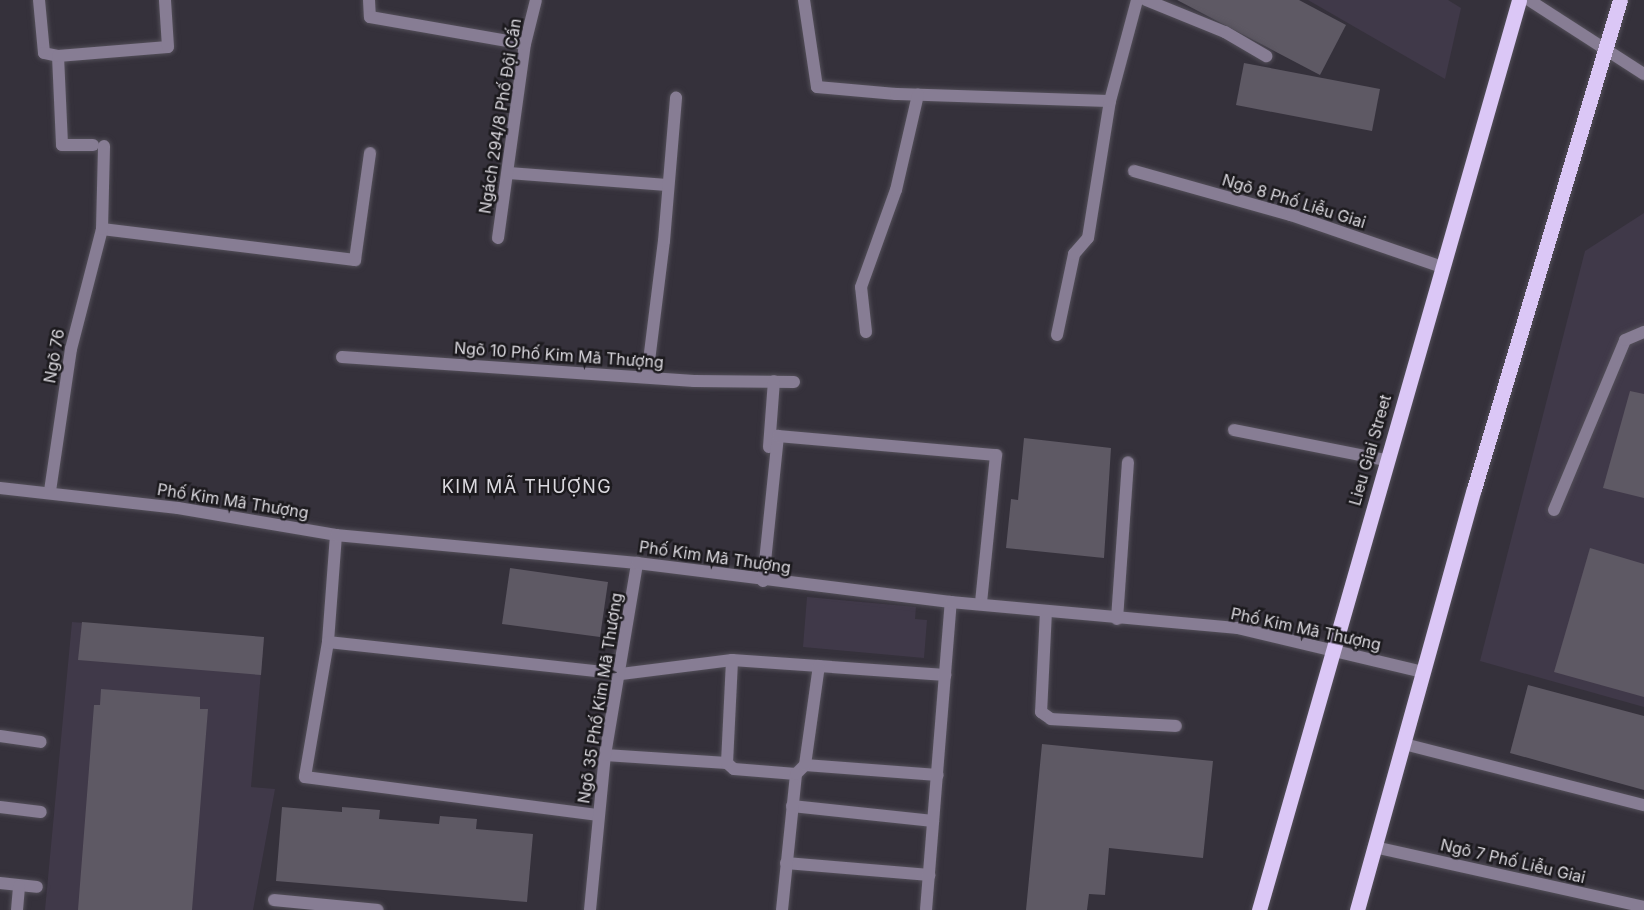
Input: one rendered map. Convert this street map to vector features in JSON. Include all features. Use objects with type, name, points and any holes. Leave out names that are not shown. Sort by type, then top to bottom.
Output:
[{"type":"main road","name":"Lieu Giai Street","points":[[1259,910],[1519,0]]},
{"type":"main road","points":[[1357,910],[1474,489],[1608,51],[1620,0]]},
{"type":"street","points":[[39,0],[44,53],[58,56],[168,47],[165,0]]},
{"type":"street","points":[[369,0],[370,17],[525,44]]},
{"type":"street","name":"Ngách 294/8 Phố Đội Cấn","points":[[498,238],[525,44],[536,0]]},
{"type":"street","points":[[804,0],[817,87],[918,94],[1110,101]]},
{"type":"street","points":[[1057,335],[1074,254],[1088,238],[1110,101],[1137,0]]},
{"type":"street","points":[[1146,0],[1225,32],[1266,56]]},
{"type":"street","points":[[1529,0],[1644,74]]},
{"type":"street","name":"Ngõ 76","points":[[50,491],[76,327],[102,229],[98,145],[62,145],[58,56]]},
{"type":"street","points":[[866,332],[861,287],[896,190],[918,94]]},
{"type":"street","points":[[647,377],[676,97]]},
{"type":"street","points":[[102,229],[355,261],[370,153]]},
{"type":"street","name":"Ngõ 8 Phố Liễu Giai","points":[[1134,171],[1291,215],[1442,267]]},
{"type":"street","points":[[508,173],[668,185]]},
{"type":"street","points":[[1554,510],[1625,340],[1644,332]]},
{"type":"street","name":"Ngõ 10 Phố Kim Mã Thượng","points":[[342,357],[647,377],[794,382]]},
{"type":"street","points":[[759,580],[774,381]]},
{"type":"street","points":[[1234,430],[1386,460]]},
{"type":"street","points":[[759,580],[778,436],[996,455],[981,603]]},
{"type":"street","points":[[1117,619],[1128,462]]},
{"type":"street","name":"Phố Kim Mã Thượng","points":[[0,488],[50,491],[336,535],[637,563],[759,580],[951,602],[981,603],[1117,619],[1238,628],[1423,672]]},
{"type":"street","points":[[336,535],[328,642],[305,777],[599,815]]},
{"type":"street","name":"Ngõ 35 Phố Kim Mã Thượng","points":[[590,910],[605,755],[621,674],[637,563]]},
{"type":"street","points":[[926,910],[951,602]]},
{"type":"street","points":[[1046,611],[1041,712],[1052,719],[1176,726]]},
{"type":"street","points":[[328,642],[621,674],[732,660],[945,675]]},
{"type":"street","points":[[727,763],[732,660]]},
{"type":"street","points":[[782,910],[792,806],[819,666]]},
{"type":"street","points":[[0,736],[40,742]]},
{"type":"street","points":[[1404,744],[1644,805]]},
{"type":"street","points":[[605,755],[727,763],[734,769],[938,775]]},
{"type":"street","points":[[792,806],[933,821]]},
{"type":"street","points":[[0,807],[40,812]]},
{"type":"street","name":"Ngõ 7 Phố Liễu Giai","points":[[1374,847],[1644,907]]},
{"type":"street","points":[[786,862],[929,875]]},
{"type":"street","points":[[0,883],[37,887]]},
{"type":"street","points":[[17,910],[19,886]]},
{"type":"street","points":[[274,900],[378,910]]},
{"type":"shaded area","points":[[1308,0],[1448,0],[1461,8],[1445,79]]},
{"type":"shaded area","points":[[1644,213],[1644,707],[1480,661],[1585,251]]},
{"type":"shaded area","points":[[807,597],[916,607],[915,619],[927,620],[924,658],[803,647]]},
{"type":"shaded area","points":[[72,622],[264,637],[251,787],[275,789],[253,910],[45,910]]},
{"type":"building","points":[[1177,0],[1299,0],[1346,25],[1320,75]]},
{"type":"building","points":[[1244,63],[1380,89],[1372,131],[1236,105]]},
{"type":"building","points":[[1630,391],[1644,394],[1644,498],[1603,488]]},
{"type":"building","points":[[1024,438],[1111,448],[1104,558],[1006,548],[1011,499],[1018,500]]},
{"type":"building","points":[[1590,548],[1644,564],[1644,697],[1554,672]]},
{"type":"building","points":[[510,568],[608,582],[600,637],[502,624]]},
{"type":"building","points":[[82,622],[264,637],[261,675],[78,660]]},
{"type":"building","points":[[1528,685],[1644,716],[1644,790],[1510,753]]},
{"type":"building","points":[[101,689],[200,697],[200,709],[208,709],[192,910],[78,910],[94,705],[100,705]]},
{"type":"building","points":[[1042,744],[1213,761],[1203,858],[1109,848],[1105,895],[1089,894],[1087,910],[1026,910]]},
{"type":"building","points":[[282,807],[342,812],[342,807],[380,810],[379,819],[439,824],[440,816],[477,819],[476,829],[533,834],[527,902],[276,881]]},
{"type":"district","name":"KIM MÃ THƯỢNG","points":[[527,487]]}]
